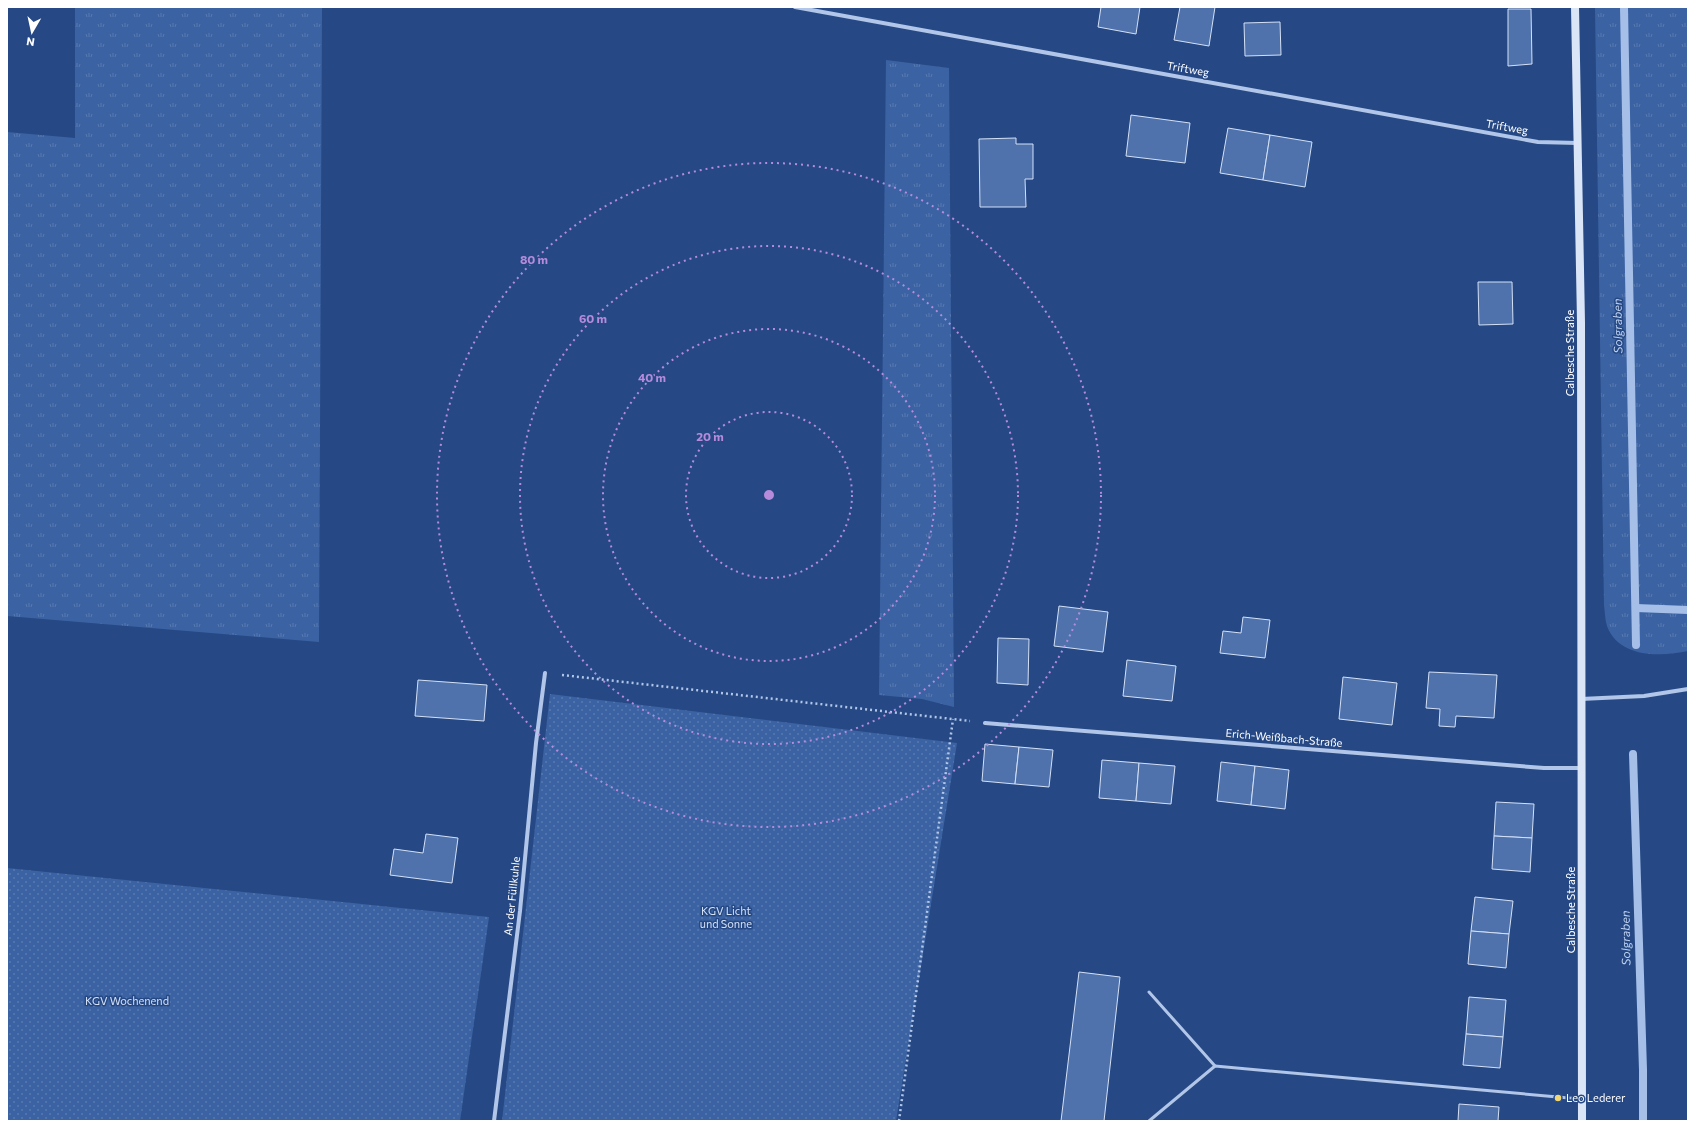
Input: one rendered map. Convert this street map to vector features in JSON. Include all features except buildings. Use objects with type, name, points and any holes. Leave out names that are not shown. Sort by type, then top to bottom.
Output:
[{"type":"main road","name":"Calbesche Straße","points":[[1575,7],[1581,322],[1582,1121]]},
{"type":"street","name":"Triftweg","points":[[795,7],[1538,142],[1578,143]]},
{"type":"street","name":"An der Füllkuhle","points":[[494,1121],[520,911],[536,743],[545,673]]},
{"type":"street","points":[[1581,699],[1644,696],[1688,689]]},
{"type":"street","name":"Erich-Weißbach-Straße","points":[[985,723],[1544,768],[1581,768]]},
{"type":"lane","points":[[1149,992],[1215,1066],[1582,1099]]},
{"type":"lane","points":[[1149,1121],[1215,1066]]},
{"type":"path","points":[[545,673],[985,723]]},
{"type":"path","points":[[898,1121],[953,719]]},
{"type":"green space","points":[[75,7],[322,7],[319,642],[7,616],[7,132],[75,138]]},
{"type":"green space","points":[[1595,7],[1688,7],[1688,651],[1677,653],[1653,654],[1631,650],[1613,637],[1605,619]]},
{"type":"green space","points":[[886,60],[949,68],[954,707],[922,699],[879,695]]},
{"type":"green space","name":"KGV Licht und Sonne","points":[[550,694],[957,743],[896,1121],[502,1121]]},
{"type":"green space","name":"KGV Wochenend","points":[[7,868],[489,917],[460,1121],[7,1121]]},
{"type":"waterway","name":"Solgraben","points":[[1624,7],[1636,645]]},
{"type":"waterway","points":[[1636,608],[1688,610]]},
{"type":"waterway","name":"Solgraben","points":[[1633,754],[1643,1070],[1643,1121]]},
{"type":"place","name":"Leo Lederer","points":[[1558,1098]]}]
